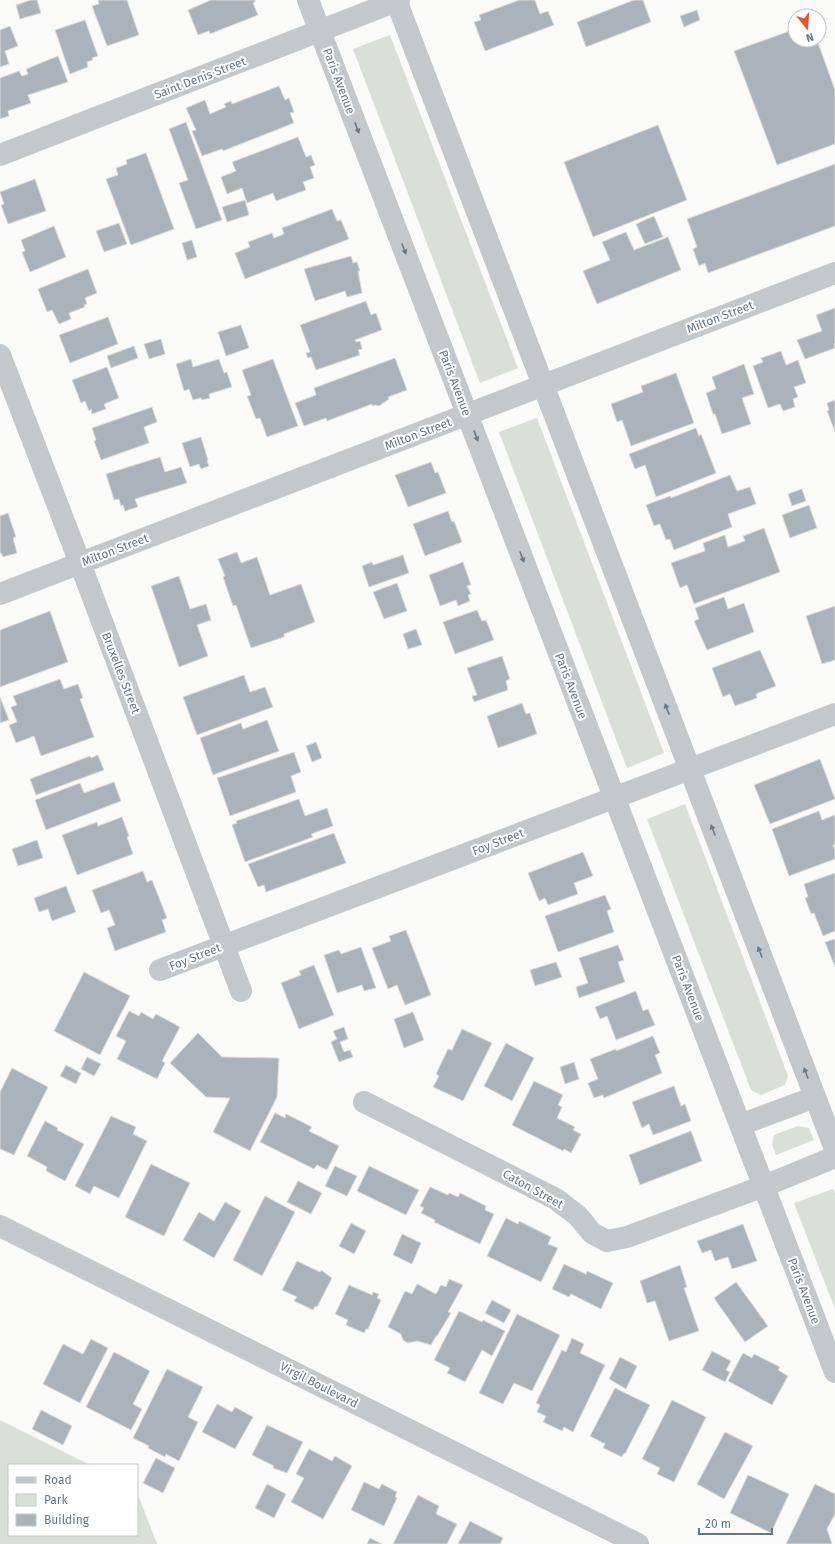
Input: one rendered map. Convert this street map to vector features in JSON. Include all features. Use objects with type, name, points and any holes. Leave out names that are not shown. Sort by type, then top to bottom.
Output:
[{"type":"street","name":"Paris Avenue","points":[[308,0],[835,1372]]},
{"type":"street","name":"Saint Denis Street","points":[[0,155],[397,0]]},
{"type":"street","points":[[397,0],[835,1149]]},
{"type":"street","name":"Milton Street","points":[[0,594],[835,273]]},
{"type":"street","name":"Bruxelles Street","points":[[0,355],[241,991]]},
{"type":"street","name":"Foy Street","points":[[160,970],[835,714]]},
{"type":"street","points":[[740,1125],[815,1097]]},
{"type":"street","name":"Caton Street","points":[[364,1102],[556,1199],[578,1216],[592,1233],[607,1241],[627,1237],[764,1186],[835,1157]]},
{"type":"street","name":"Virgil Boulevard","points":[[0,1226],[638,1544]]},
{"type":"green space","points":[[390,35],[518,368],[480,383],[353,49]]},
{"type":"green space","points":[[537,418],[664,753],[627,768],[499,432]]},
{"type":"green space","points":[[685,804],[788,1076],[785,1085],[761,1095],[751,1090],[647,819]]},
{"type":"green space","points":[[798,1126],[809,1128],[814,1140],[776,1155],[772,1144],[774,1135]]},
{"type":"green space","points":[[833,1189],[835,1193],[835,1309],[794,1203]]},
{"type":"green space","points":[[0,1420],[88,1464],[8,1464],[8,1536],[138,1536],[138,1495],[157,1544],[0,1544]]},
{"type":"building","points":[[31,0],[37,0],[41,13],[20,19],[16,5]]},
{"type":"building","points":[[98,0],[127,0],[139,35],[107,46],[92,6],[99,4]]},
{"type":"building","points":[[211,0],[255,0],[253,3],[258,15],[210,34],[209,31],[198,35],[188,10]]},
{"type":"building","points":[[519,0],[535,0],[540,14],[548,11],[554,25],[485,51],[474,22],[481,20],[479,15]]},
{"type":"building","points":[[634,0],[643,0],[651,22],[586,47],[577,22]]},
{"type":"building","points":[[697,10],[700,20],[684,27],[680,16]]},
{"type":"building","points":[[85,20],[98,56],[87,62],[88,67],[70,74],[55,30]]},
{"type":"building","points":[[10,26],[18,46],[5,51],[9,64],[0,67],[0,30]]},
{"type":"building","points":[[787,32],[787,48],[820,48],[835,90],[835,144],[777,165],[734,51]]},
{"type":"building","points":[[58,56],[68,82],[28,95],[31,103],[8,111],[9,116],[0,119],[0,78],[19,71],[22,76],[28,74],[26,69]]},
{"type":"building","points":[[279,86],[285,100],[289,98],[294,112],[290,113],[294,123],[223,151],[222,149],[202,156],[192,131],[196,130],[186,108],[205,100],[210,114],[226,107],[224,104],[231,101],[232,104]]},
{"type":"building","points":[[186,122],[222,220],[196,229],[179,183],[188,180],[169,129]]},
{"type":"building","points":[[658,125],[687,200],[593,237],[564,162]]},
{"type":"building","points":[[298,137],[306,157],[311,155],[315,165],[310,167],[314,178],[303,182],[306,190],[276,201],[273,193],[247,203],[242,188],[227,194],[221,177],[236,171],[232,162]]},
{"type":"building","points":[[146,153],[174,229],[131,245],[106,179],[118,175],[116,168],[127,164],[126,160]]},
{"type":"building","points":[[835,164],[835,226],[708,273],[705,263],[699,266],[693,249],[697,247],[687,219]]},
{"type":"building","points":[[35,179],[46,211],[8,224],[1,205],[4,204],[0,192]]},
{"type":"building","points":[[245,200],[249,215],[227,222],[222,207]]},
{"type":"building","points":[[332,209],[337,221],[341,220],[349,239],[245,279],[235,253],[250,247],[248,242],[272,233],[274,238],[284,234],[282,228]]},
{"type":"building","points":[[654,216],[663,237],[645,244],[636,224]]},
{"type":"building","points":[[119,223],[127,244],[104,252],[96,231]]},
{"type":"building","points":[[54,226],[66,257],[30,272],[22,252],[25,251],[21,240]]},
{"type":"building","points":[[626,232],[634,250],[668,237],[681,270],[597,304],[583,271],[610,260],[602,242]]},
{"type":"building","points":[[192,240],[197,257],[187,260],[182,243]]},
{"type":"building","points":[[351,256],[353,263],[357,262],[360,271],[358,271],[362,293],[347,297],[345,291],[315,301],[304,269]]},
{"type":"building","points":[[88,269],[97,293],[85,298],[87,304],[84,305],[85,307],[69,313],[71,319],[59,324],[52,310],[47,312],[38,289]]},
{"type":"building","points":[[366,301],[371,315],[376,313],[382,330],[355,340],[356,342],[360,341],[362,349],[358,350],[360,355],[316,370],[311,357],[308,358],[306,353],[310,352],[300,325]]},
{"type":"building","points":[[835,308],[835,348],[805,359],[797,340],[822,331],[816,315]]},
{"type":"building","points":[[108,317],[118,344],[70,363],[59,335]]},
{"type":"building","points":[[241,325],[249,348],[226,356],[218,332]]},
{"type":"building","points":[[161,339],[165,354],[149,359],[144,344]]},
{"type":"building","points":[[134,346],[138,358],[111,368],[107,356]]},
{"type":"building","points":[[781,351],[786,365],[798,360],[806,383],[794,387],[798,397],[793,399],[795,407],[783,411],[780,404],[768,408],[753,366],[763,362],[761,358]]},
{"type":"building","points":[[395,358],[407,390],[388,397],[389,399],[379,406],[372,406],[372,404],[327,421],[326,418],[304,426],[295,403],[316,395],[314,388]]},
{"type":"building","points":[[191,359],[193,367],[219,359],[224,373],[227,372],[232,387],[209,394],[210,398],[193,400],[189,389],[184,391],[176,364]]},
{"type":"building","points":[[273,359],[298,426],[267,437],[260,418],[256,419],[247,396],[251,395],[242,370]]},
{"type":"building","points":[[744,364],[754,394],[742,398],[751,424],[722,434],[706,393],[716,389],[712,377]]},
{"type":"building","points":[[107,367],[119,398],[104,404],[106,409],[92,414],[91,409],[89,411],[85,401],[81,403],[72,380]]},
{"type":"building","points":[[676,373],[694,423],[631,446],[622,420],[617,422],[611,404],[643,392],[641,386]]},
{"type":"building","points":[[835,400],[835,432],[827,411],[829,410],[827,403]]},
{"type":"building","points":[[152,407],[157,422],[144,427],[149,443],[101,460],[94,441],[96,440],[92,428]]},
{"type":"building","points":[[696,428],[699,436],[701,434],[716,473],[656,497],[645,465],[635,469],[629,454]]},
{"type":"building","points":[[201,437],[209,466],[201,469],[199,464],[190,467],[182,443]]},
{"type":"building","points":[[160,457],[165,472],[181,467],[187,483],[135,499],[138,507],[125,511],[123,505],[121,506],[119,499],[114,500],[106,474]]},
{"type":"building","points":[[431,462],[435,473],[438,472],[446,493],[408,507],[395,475]]},
{"type":"building","points":[[730,475],[737,491],[750,487],[756,504],[728,514],[732,527],[674,550],[670,539],[666,540],[660,524],[654,526],[646,505],[670,496],[671,498]]},
{"type":"building","points":[[802,489],[806,501],[792,506],[788,494]]},
{"type":"building","points":[[809,505],[817,528],[790,538],[782,515]]},
{"type":"building","points":[[448,511],[452,522],[454,521],[462,542],[425,556],[413,524]]},
{"type":"building","points":[[8,513],[16,537],[13,538],[17,553],[3,557],[0,553],[0,516]]},
{"type":"building","points":[[764,528],[780,572],[694,604],[687,585],[680,588],[671,563],[705,551],[703,543],[725,535],[728,547],[745,541],[743,536]]},
{"type":"building","points":[[237,552],[241,563],[257,557],[270,595],[301,584],[315,622],[284,634],[284,637],[251,648],[236,605],[233,606],[223,577],[225,576],[218,559]]},
{"type":"building","points":[[403,555],[409,573],[369,587],[362,566],[372,562],[373,565]]},
{"type":"building","points":[[463,562],[471,585],[467,586],[471,594],[468,595],[470,601],[458,606],[456,600],[440,606],[429,575]]},
{"type":"building","points":[[179,576],[190,609],[206,604],[211,620],[197,625],[208,656],[179,667],[151,586]]},
{"type":"building","points":[[397,583],[407,611],[384,619],[373,592]]},
{"type":"building","points":[[724,597],[728,609],[744,603],[754,632],[707,650],[694,621],[699,619],[695,608]]},
{"type":"building","points":[[835,606],[835,660],[822,664],[806,616]]},
{"type":"building","points":[[477,610],[482,621],[486,620],[494,640],[455,654],[443,622]]},
{"type":"building","points":[[50,611],[68,662],[0,687],[0,630]]},
{"type":"building","points":[[416,629],[422,645],[408,649],[403,634]]},
{"type":"building","points":[[760,650],[776,686],[756,694],[757,698],[735,706],[730,694],[723,697],[712,668]]},
{"type":"building","points":[[502,656],[510,679],[506,681],[508,690],[474,702],[472,696],[477,695],[467,668]]},
{"type":"building","points":[[244,675],[250,692],[265,687],[273,707],[197,735],[183,697]]},
{"type":"building","points":[[60,679],[64,689],[78,684],[83,698],[80,699],[94,737],[41,756],[34,736],[16,743],[9,725],[17,722],[11,707],[17,705],[13,696]]},
{"type":"building","points":[[0,697],[9,720],[0,723]]},
{"type":"building","points":[[522,703],[526,714],[530,713],[537,734],[498,748],[487,716]]},
{"type":"building","points":[[267,720],[279,751],[213,775],[200,738],[241,723],[243,729]]},
{"type":"building","points":[[316,742],[322,758],[312,762],[306,746]]},
{"type":"building","points":[[294,752],[301,772],[291,776],[296,792],[230,816],[217,778]]},
{"type":"building","points":[[98,755],[104,770],[36,795],[30,779],[90,756],[91,758]]},
{"type":"building","points":[[820,759],[835,799],[770,824],[754,785]]},
{"type":"building","points":[[114,782],[121,801],[46,830],[35,800],[80,783],[84,793]]},
{"type":"building","points":[[299,799],[305,816],[327,808],[333,826],[311,834],[313,837],[245,862],[232,825],[237,823],[236,821]]},
{"type":"building","points":[[819,811],[822,820],[835,815],[835,844],[833,845],[835,850],[835,859],[789,876],[772,829]]},
{"type":"building","points":[[122,817],[129,836],[127,837],[133,854],[77,875],[62,835],[97,822],[98,826]]},
{"type":"building","points":[[334,833],[346,863],[266,892],[264,885],[258,887],[248,864]]},
{"type":"building","points":[[37,840],[43,858],[18,866],[12,849]]},
{"type":"building","points":[[583,852],[593,876],[574,883],[578,894],[548,905],[545,898],[539,901],[528,873]]},
{"type":"building","points":[[143,871],[147,882],[152,880],[167,918],[162,920],[166,932],[115,951],[107,928],[115,925],[109,910],[101,913],[92,890]]},
{"type":"building","points":[[835,873],[835,931],[823,936],[814,913],[811,914],[805,898],[808,897],[804,884]]},
{"type":"building","points":[[66,886],[76,912],[52,921],[48,909],[39,912],[34,898]]},
{"type":"building","points":[[605,895],[611,909],[607,911],[614,932],[558,952],[545,916]]},
{"type":"building","points":[[406,930],[431,995],[405,1005],[397,985],[388,989],[372,948],[391,941],[389,936]]},
{"type":"building","points":[[835,939],[835,967],[825,942]]},
{"type":"building","points":[[618,945],[624,960],[618,962],[625,982],[579,998],[576,987],[588,983],[579,958]]},
{"type":"building","points":[[361,947],[376,988],[364,991],[362,985],[337,993],[324,955],[339,950],[341,954]]},
{"type":"building","points":[[556,962],[562,977],[535,986],[530,970]]},
{"type":"building","points":[[314,965],[334,1015],[299,1029],[281,983],[301,975],[299,971]]},
{"type":"building","points":[[84,972],[130,996],[100,1055],[54,1031]]},
{"type":"building","points":[[636,991],[643,1011],[648,1009],[655,1025],[616,1040],[607,1016],[600,1019],[595,1007]]},
{"type":"building","points":[[129,1011],[139,1016],[141,1012],[153,1019],[156,1014],[180,1027],[162,1061],[165,1063],[157,1079],[117,1059],[126,1041],[116,1036]]},
{"type":"building","points":[[413,1012],[424,1040],[404,1048],[394,1019]]},
{"type":"building","points":[[344,1027],[348,1039],[340,1042],[344,1052],[350,1050],[353,1057],[339,1062],[331,1042],[337,1039],[333,1031]]},
{"type":"building","points":[[462,1029],[492,1043],[463,1101],[433,1087],[439,1076],[436,1074],[448,1049],[452,1050]]},
{"type":"building","points":[[198,1033],[222,1057],[279,1058],[277,1097],[250,1151],[213,1132],[230,1098],[206,1097],[170,1063]]},
{"type":"building","points":[[653,1036],[660,1053],[655,1055],[662,1073],[604,1098],[603,1095],[594,1098],[588,1083],[598,1079],[590,1059],[616,1049],[616,1051]]},
{"type":"building","points":[[506,1043],[534,1058],[512,1101],[484,1086]]},
{"type":"building","points":[[87,1057],[101,1064],[94,1076],[81,1069]]},
{"type":"building","points":[[574,1062],[579,1079],[565,1084],[560,1067]]},
{"type":"building","points":[[66,1065],[81,1073],[76,1084],[60,1076]]},
{"type":"building","points":[[12,1068],[48,1087],[14,1155],[0,1149],[0,1092]]},
{"type":"building","points":[[534,1081],[563,1095],[558,1105],[562,1107],[557,1118],[575,1127],[573,1130],[581,1134],[571,1153],[564,1149],[563,1151],[512,1125]]},
{"type":"building","points":[[674,1086],[681,1106],[685,1104],[691,1121],[653,1135],[649,1124],[642,1128],[632,1102]]},
{"type":"building","points":[[275,1113],[285,1118],[286,1114],[312,1127],[309,1131],[339,1146],[327,1170],[317,1165],[314,1169],[260,1142]]},
{"type":"building","points":[[111,1116],[136,1127],[133,1134],[147,1141],[119,1198],[94,1186],[90,1194],[75,1186]]},
{"type":"building","points":[[45,1121],[58,1128],[57,1130],[84,1144],[65,1181],[46,1171],[47,1167],[27,1156]]},
{"type":"building","points":[[691,1131],[702,1161],[640,1185],[629,1155]]},
{"type":"building","points":[[151,1164],[190,1183],[164,1236],[125,1217]]},
{"type":"building","points":[[335,1166],[357,1176],[347,1196],[325,1186]]},
{"type":"building","points":[[369,1166],[419,1190],[406,1215],[357,1191]]},
{"type":"building","points":[[298,1181],[322,1193],[311,1214],[287,1202]]},
{"type":"building","points":[[430,1187],[448,1195],[449,1193],[458,1197],[460,1193],[486,1206],[485,1210],[494,1214],[480,1244],[434,1222],[435,1220],[421,1213],[424,1208],[420,1206]]},
{"type":"building","points":[[265,1196],[295,1212],[262,1276],[233,1260]]},
{"type":"building","points":[[225,1202],[241,1211],[214,1258],[183,1240],[199,1212],[214,1221]]},
{"type":"building","points":[[506,1218],[518,1224],[519,1221],[551,1237],[548,1244],[558,1248],[541,1282],[487,1256]]},
{"type":"building","points":[[351,1223],[366,1231],[354,1254],[339,1246]]},
{"type":"building","points":[[743,1224],[757,1261],[732,1269],[728,1257],[715,1261],[711,1250],[702,1253],[697,1241]]},
{"type":"building","points":[[402,1234],[421,1243],[412,1264],[393,1255]]},
{"type":"building","points":[[297,1261],[320,1272],[321,1270],[332,1278],[317,1307],[315,1306],[313,1310],[294,1301],[297,1297],[282,1290]]},
{"type":"building","points":[[564,1264],[586,1274],[587,1271],[613,1283],[601,1309],[571,1294],[569,1297],[552,1289]]},
{"type":"building","points":[[680,1265],[687,1287],[684,1288],[699,1331],[669,1341],[655,1301],[647,1303],[640,1281]]},
{"type":"building","points":[[449,1279],[463,1285],[448,1312],[451,1313],[431,1345],[417,1341],[408,1343],[403,1340],[401,1334],[388,1327],[405,1291],[412,1294],[417,1284],[436,1294],[441,1285],[446,1287]]},
{"type":"building","points":[[736,1282],[768,1326],[745,1342],[714,1298]]},
{"type":"building","points":[[349,1285],[372,1295],[373,1292],[379,1294],[377,1298],[381,1300],[368,1329],[366,1329],[364,1333],[346,1325],[348,1320],[335,1314]]},
{"type":"building","points":[[492,1300],[511,1310],[504,1323],[485,1313]]},
{"type":"building","points":[[459,1311],[482,1322],[483,1320],[505,1331],[492,1356],[482,1350],[465,1382],[447,1373],[450,1368],[434,1360]]},
{"type":"building","points":[[517,1314],[560,1335],[532,1391],[514,1383],[503,1404],[479,1393]]},
{"type":"building","points":[[572,1338],[584,1344],[580,1353],[605,1365],[573,1432],[564,1427],[562,1431],[543,1422],[546,1416],[537,1412],[540,1405],[536,1403],[562,1350],[566,1352]]},
{"type":"building","points":[[91,1339],[108,1348],[80,1403],[43,1384],[63,1344],[83,1354]]},
{"type":"building","points":[[712,1351],[731,1361],[726,1370],[730,1372],[725,1382],[702,1370]]},
{"type":"building","points":[[114,1352],[150,1371],[133,1404],[142,1409],[131,1430],[86,1407]]},
{"type":"building","points":[[743,1353],[752,1358],[754,1354],[780,1367],[778,1370],[788,1376],[772,1405],[728,1381]]},
{"type":"building","points":[[620,1357],[637,1366],[626,1389],[609,1379]]},
{"type":"building","points":[[167,1369],[203,1387],[188,1417],[198,1422],[179,1461],[166,1454],[165,1457],[148,1448],[149,1446],[133,1438]]},
{"type":"building","points":[[615,1388],[650,1405],[625,1454],[624,1453],[622,1457],[603,1448],[605,1444],[590,1436]]},
{"type":"building","points":[[672,1400],[706,1417],[674,1482],[657,1474],[660,1468],[642,1459]]},
{"type":"building","points":[[217,1404],[232,1412],[235,1407],[253,1417],[235,1449],[202,1432]]},
{"type":"building","points":[[41,1410],[72,1426],[63,1445],[32,1429]]},
{"type":"building","points":[[267,1425],[303,1442],[287,1473],[273,1468],[274,1466],[252,1455]]},
{"type":"building","points":[[725,1432],[753,1446],[724,1499],[697,1484]]},
{"type":"building","points":[[309,1449],[332,1461],[335,1456],[352,1466],[323,1519],[291,1502],[304,1478],[296,1474]]},
{"type":"building","points":[[156,1458],[175,1468],[163,1493],[143,1483]]},
{"type":"building","points":[[748,1475],[789,1494],[771,1533],[730,1513]]},
{"type":"building","points":[[364,1482],[379,1489],[382,1484],[397,1492],[395,1497],[397,1498],[384,1526],[351,1510]]},
{"type":"building","points":[[267,1484],[286,1494],[274,1518],[255,1508]]},
{"type":"building","points":[[815,1484],[835,1494],[835,1514],[827,1529],[832,1544],[786,1544]]},
{"type":"building","points":[[418,1495],[439,1506],[436,1514],[457,1524],[447,1544],[393,1544]]},
{"type":"building","points":[[470,1521],[503,1538],[500,1544],[458,1544]]},
{"type":"building","points":[[370,1538],[382,1544],[367,1544]]}]
